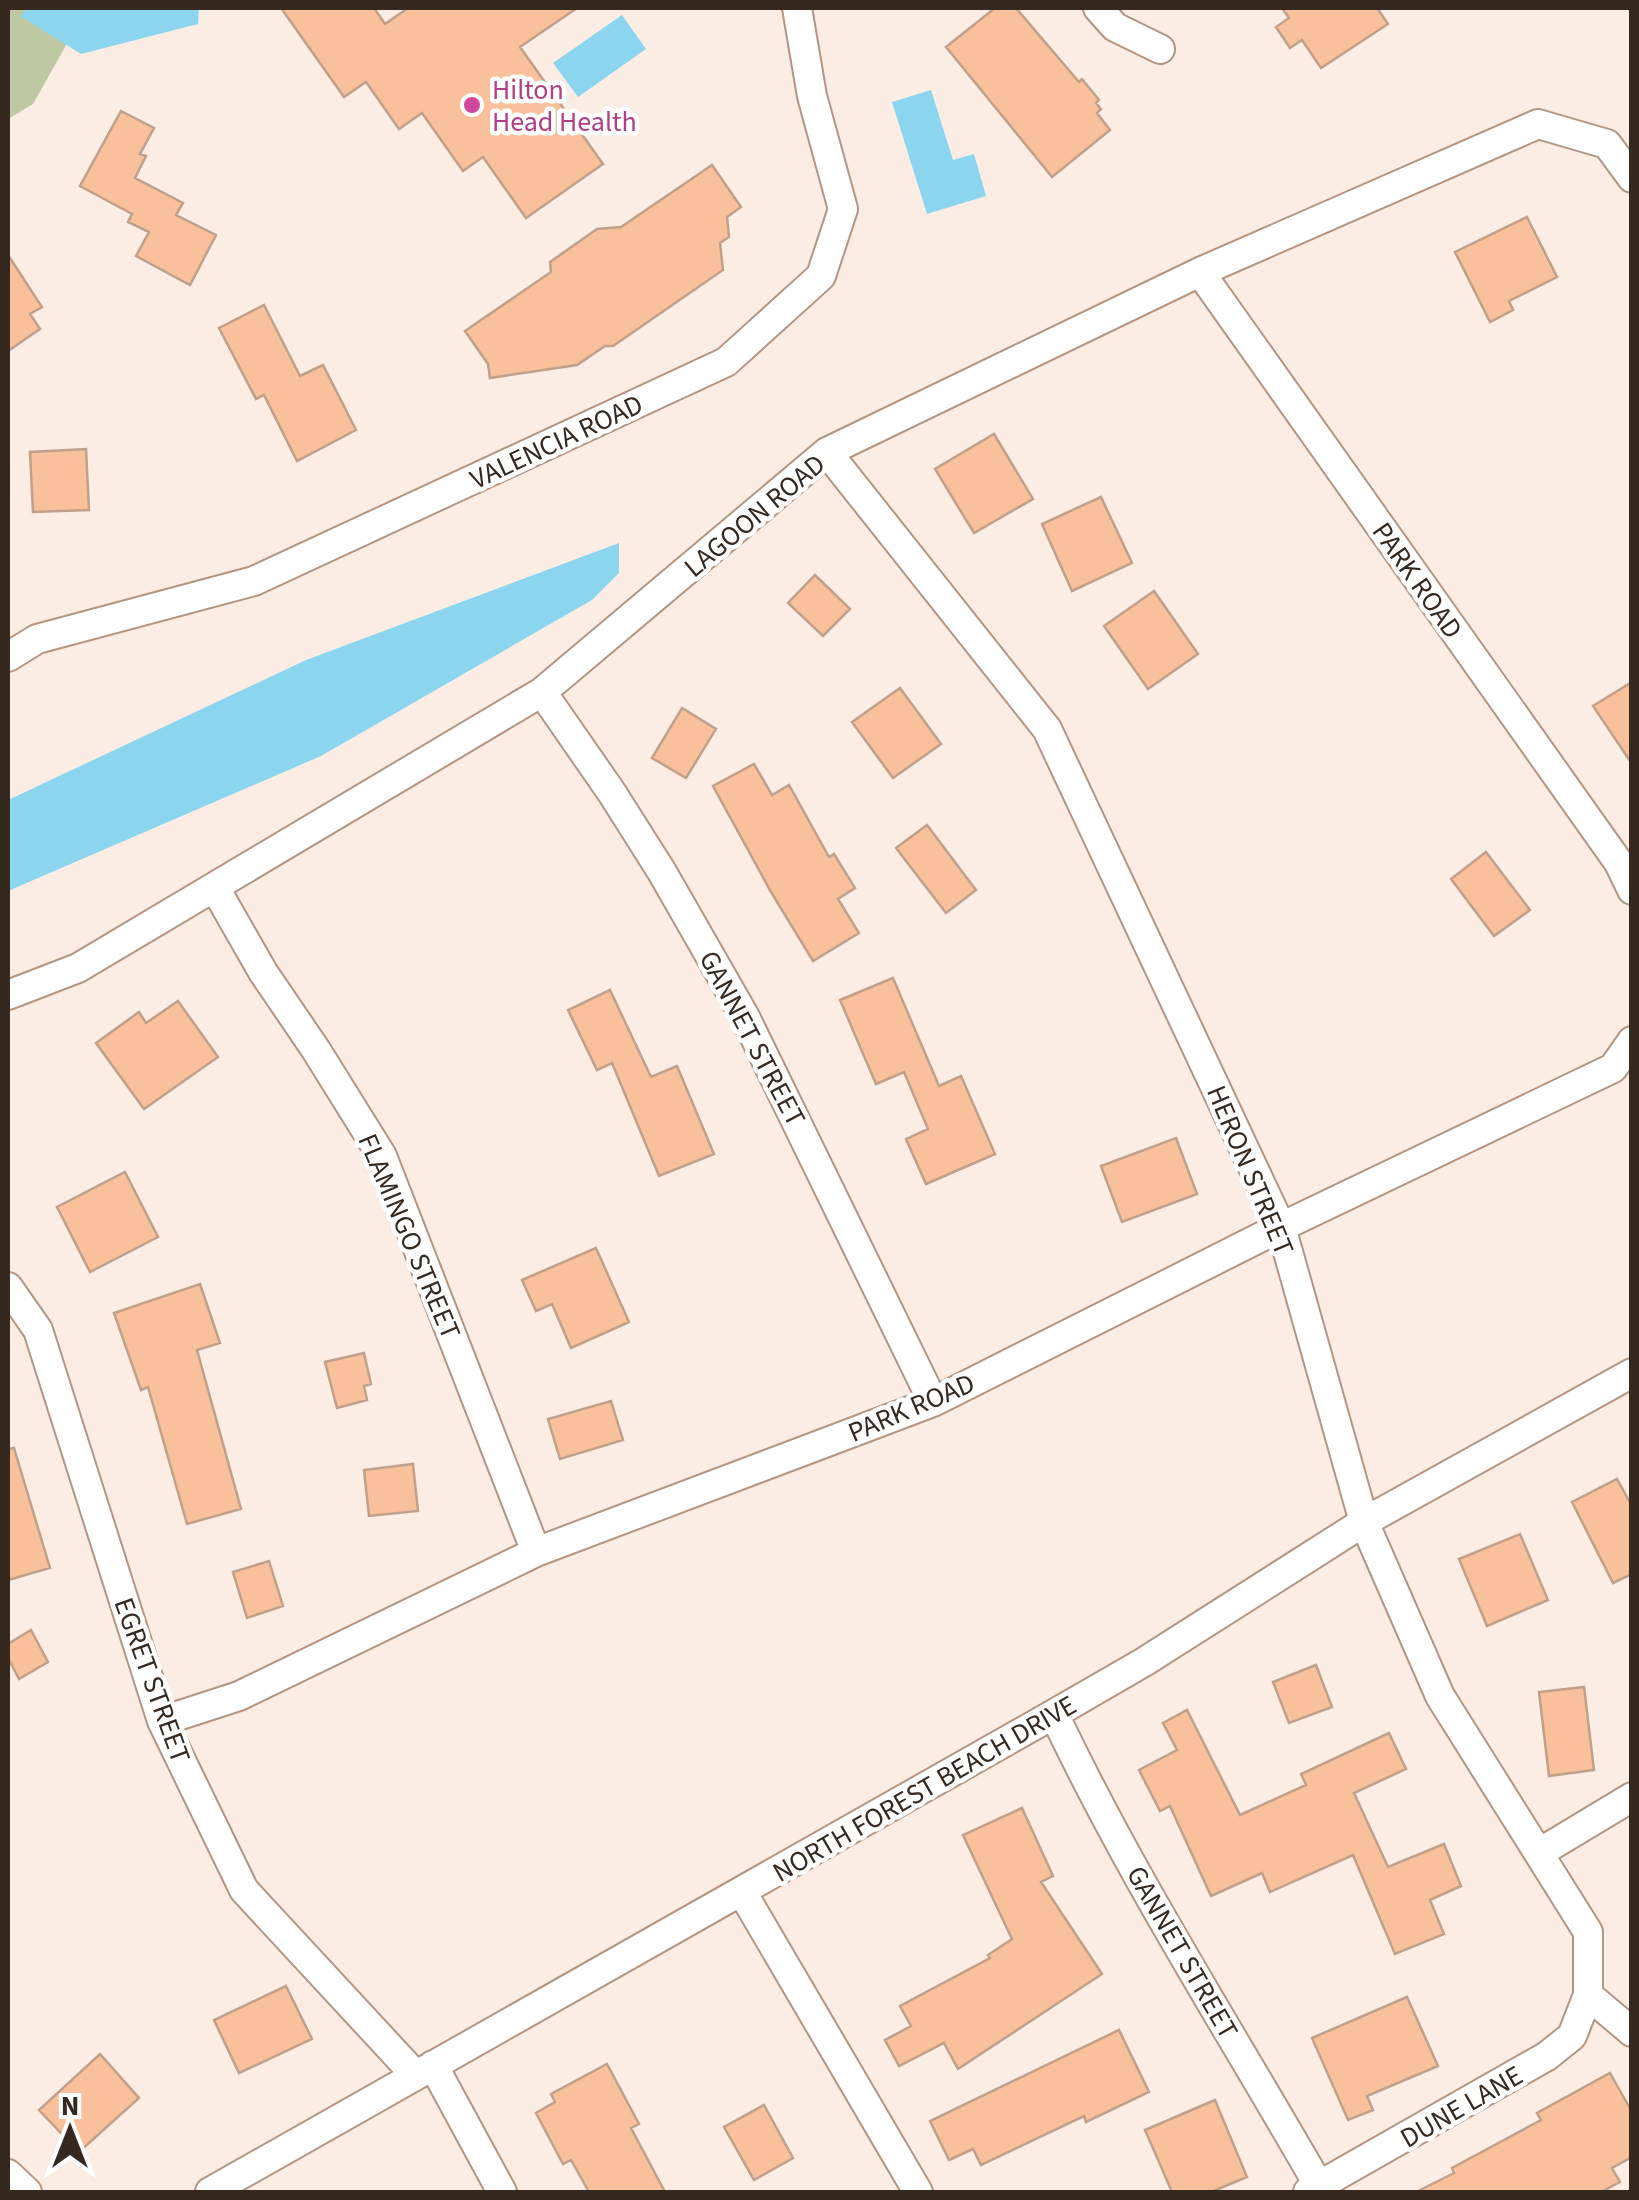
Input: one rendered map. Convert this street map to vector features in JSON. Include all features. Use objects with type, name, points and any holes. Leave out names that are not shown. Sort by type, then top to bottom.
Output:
[{"type":"street","name":"VALENCIA ROAD","points":[[8,657],[37,639],[254,582],[726,362],[822,276],[843,210],[812,96],[797,8]]},
{"type":"street","points":[[1098,8],[1114,27],[1160,49]]},
{"type":"street","name":"LAGOON ROAD","points":[[8,995],[78,968],[542,692],[828,452],[1200,272],[1538,124],[1607,144],[1632,178]]},
{"type":"street","name":"PARK ROAD","points":[[1200,272],[1619,863],[1632,890]]},
{"type":"street","name":"HERON STREET","points":[[828,452],[1047,728],[1281,1227],[1364,1522],[1440,1696],[1588,1932],[1588,1995]]},
{"type":"street","name":"GANNET STREET","points":[[542,692],[652,856],[745,1017],[933,1402]]},
{"type":"street","name":"FLAMINGO STREET","points":[[215,888],[262,972],[382,1156],[536,1552]]},
{"type":"street","name":"PARK ROAD","points":[[162,1721],[239,1696],[536,1552],[933,1402],[1281,1227],[1614,1068],[1632,1040]]},
{"type":"street","name":"EGRET STREET","points":[[8,1287],[38,1330],[162,1721],[244,1890],[407,2066],[423,2071],[502,2192]]},
{"type":"street","name":"NORTH FOREST BEACH DRIVE","points":[[210,2192],[1054,1714],[1144,1662],[1364,1522],[1632,1374]]},
{"type":"street","name":"GANNET STREET","points":[[1054,1714],[1085,1779],[1313,2189]]},
{"type":"street","points":[[1538,1852],[1632,1797]]},
{"type":"street","points":[[742,1892],[918,2192]]},
{"type":"street","points":[[1588,1995],[1632,2032]]},
{"type":"street","name":"DUNE LANE","points":[[1313,2189],[1547,2056],[1572,2036],[1588,1995]]},
{"type":"street","points":[[8,2174],[26,2192]]},
{"type":"green space","points":[[8,8],[87,8],[33,104],[8,119]]},
{"type":"water","points":[[28,8],[199,8],[198,24],[81,54],[20,16]]},
{"type":"water","points":[[622,15],[646,49],[578,97],[553,63]]},
{"type":"water","points":[[931,90],[953,160],[974,154],[986,196],[927,214],[892,102]]},
{"type":"water","points":[[619,543],[619,573],[592,600],[321,756],[8,891],[8,800],[306,660]]},
{"type":"building","name":"Hilton Head Health","points":[[281,8],[374,8],[385,24],[408,8],[577,8],[520,47],[603,164],[526,218],[483,157],[463,171],[422,113],[399,129],[366,82],[344,97]]},
{"type":"building","points":[[995,8],[1016,8],[1099,100],[1096,103],[1101,109],[1097,113],[1110,130],[1052,177],[946,47]]},
{"type":"building","points":[[1282,8],[1377,8],[1388,24],[1321,68],[1302,40],[1290,48],[1276,27],[1289,18]]},
{"type":"building","points":[[121,111],[154,128],[140,154],[146,156],[135,178],[183,203],[176,215],[216,235],[190,285],[136,256],[149,232],[128,222],[132,214],[80,186]]},
{"type":"building","points":[[712,165],[741,207],[727,217],[729,237],[720,243],[723,270],[613,346],[605,346],[577,365],[490,378],[488,364],[465,331],[551,272],[550,262],[597,229],[621,227]]},
{"type":"building","points":[[1527,217],[1557,277],[1509,301],[1513,310],[1490,322],[1455,252]]},
{"type":"building","points":[[8,255],[42,307],[30,314],[40,329],[8,351]]},
{"type":"building","points":[[264,305],[300,376],[323,365],[356,430],[297,461],[264,395],[256,399],[219,328]]},
{"type":"building","points":[[994,434],[1033,499],[974,533],[935,469]]},
{"type":"building","points":[[86,449],[89,510],[33,512],[30,452]]},
{"type":"building","points":[[1101,497],[1132,563],[1072,591],[1042,524]]},
{"type":"building","points":[[815,575],[850,609],[823,636],[788,603]]},
{"type":"building","points":[[1154,591],[1198,654],[1148,689],[1104,626]]},
{"type":"building","points":[[1632,682],[1632,764],[1593,706]]},
{"type":"building","points":[[900,688],[941,744],[893,778],[852,722]]},
{"type":"building","points":[[682,708],[716,729],[686,778],[652,758]]},
{"type":"building","points":[[754,764],[772,795],[789,785],[829,857],[834,854],[855,888],[838,899],[859,933],[813,961],[713,786]]},
{"type":"building","points":[[927,825],[976,890],[946,913],[896,848]]},
{"type":"building","points":[[1486,852],[1530,910],[1494,936],[1451,879]]},
{"type":"building","points":[[893,978],[939,1086],[961,1076],[995,1154],[926,1184],[906,1139],[928,1129],[904,1072],[876,1084],[840,1000]]},
{"type":"building","points":[[610,990],[651,1077],[677,1066],[714,1154],[659,1176],[612,1063],[597,1070],[568,1010]]},
{"type":"building","points":[[178,1001],[218,1057],[144,1109],[96,1043],[139,1012],[146,1023]]},
{"type":"building","points":[[1176,1138],[1197,1194],[1122,1222],[1101,1166]]},
{"type":"building","points":[[125,1172],[158,1237],[90,1272],[57,1207]]},
{"type":"building","points":[[596,1248],[629,1322],[571,1348],[552,1304],[536,1311],[522,1280]]},
{"type":"building","points":[[200,1284],[220,1343],[197,1350],[241,1509],[187,1524],[148,1387],[141,1390],[114,1313]]},
{"type":"building","points":[[364,1353],[371,1384],[364,1386],[367,1400],[337,1408],[325,1362]]},
{"type":"building","points":[[611,1401],[623,1440],[560,1459],[548,1419]]},
{"type":"building","points":[[14,1448],[50,1568],[8,1580],[8,1449]]},
{"type":"building","points":[[413,1464],[418,1511],[369,1516],[364,1470]]},
{"type":"building","points":[[1617,1479],[1632,1506],[1632,1574],[1613,1583],[1572,1502]]},
{"type":"building","points":[[1520,1534],[1548,1600],[1487,1626],[1459,1559]]},
{"type":"building","points":[[269,1561],[283,1606],[247,1618],[233,1572]]},
{"type":"building","points":[[31,1630],[48,1662],[19,1679],[8,1658],[8,1644]]},
{"type":"building","points":[[1316,1665],[1332,1707],[1289,1723],[1273,1682]]},
{"type":"building","points":[[1584,1687],[1594,1770],[1549,1776],[1539,1692]]},
{"type":"building","points":[[1187,1710],[1240,1815],[1306,1785],[1301,1774],[1389,1733],[1406,1769],[1354,1793],[1388,1867],[1444,1844],[1461,1886],[1430,1900],[1444,1934],[1395,1954],[1353,1855],[1270,1892],[1262,1873],[1211,1896],[1170,1806],[1160,1811],[1139,1770],[1177,1750],[1163,1723]]},
{"type":"building","points":[[1022,1808],[1053,1876],[1041,1882],[1102,1974],[958,2069],[944,2043],[899,2066],[885,2040],[911,2026],[900,2006],[990,1958],[988,1955],[1012,1939],[963,1835]]},
{"type":"building","points":[[286,1986],[312,2039],[239,2073],[214,2020]]},
{"type":"building","points":[[1407,1997],[1438,2066],[1367,2096],[1373,2110],[1348,2120],[1312,2038]]},
{"type":"building","points":[[1119,2030],[1149,2092],[1086,2122],[1084,2116],[981,2165],[973,2149],[949,2160],[930,2121]]},
{"type":"building","points":[[100,2054],[139,2098],[79,2152],[39,2110]]},
{"type":"building","points":[[607,2064],[639,2124],[631,2128],[665,2192],[589,2192],[571,2160],[563,2164],[536,2113],[555,2102],[551,2094]]},
{"type":"building","points":[[1610,2073],[1632,2112],[1632,2157],[1612,2168],[1620,2182],[1601,2192],[1416,2192],[1541,2120],[1537,2113]]},
{"type":"building","points":[[1215,2100],[1247,2177],[1211,2192],[1172,2192],[1145,2130]]},
{"type":"building","points":[[764,2105],[793,2158],[754,2180],[724,2127]]},
{"type":"place","name":"Hilton Head Health","points":[[472,105]]}]
